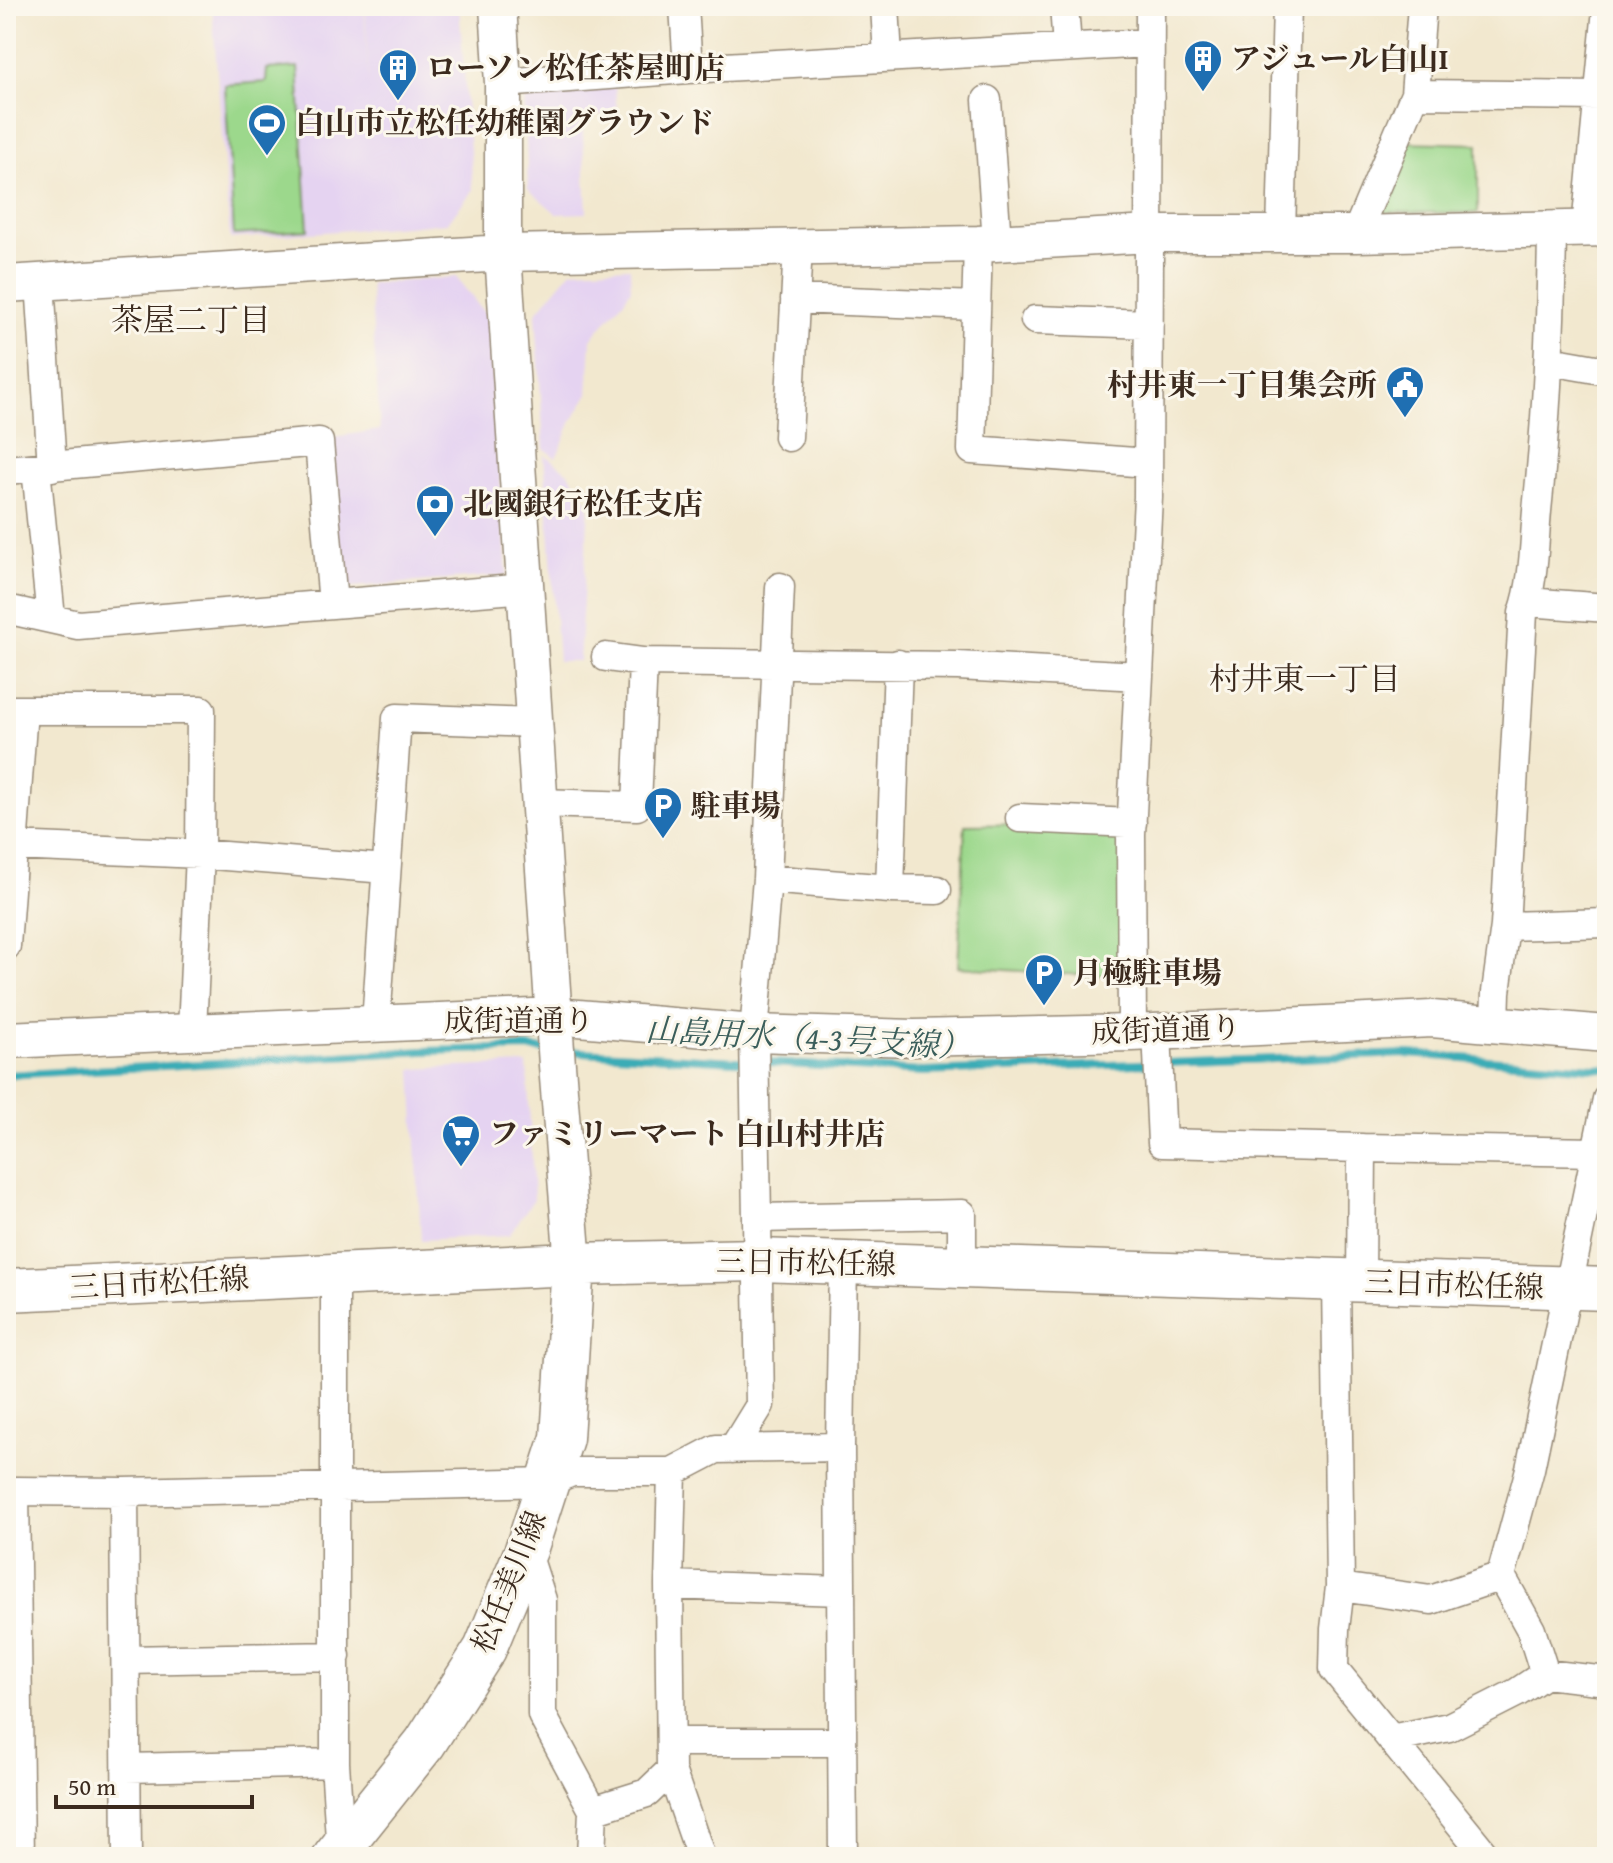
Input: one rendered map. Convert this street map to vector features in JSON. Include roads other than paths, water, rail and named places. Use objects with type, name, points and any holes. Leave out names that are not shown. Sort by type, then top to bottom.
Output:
[{"type":"main road","name":"三日市松任線","points":[[6,1290],[573,1264],[759,1260],[1587,1289]]},
{"type":"main road","name":"松任美川線","points":[[339,1855],[425,1743],[485,1649],[526,1550],[562,1438],[573,1264]]},
{"type":"street","points":[[498,6],[503,83],[503,253],[573,1264]]},
{"type":"street","points":[[684,6],[688,69]]},
{"type":"street","points":[[885,6],[888,57]]},
{"type":"street","points":[[1064,6],[1067,47]]},
{"type":"street","points":[[1150,6],[1148,463],[1132,823],[1149,1036],[1159,1080],[1162,1143],[1596,1152]]},
{"type":"street","points":[[1281,234],[1287,6]]},
{"type":"street","points":[[1356,234],[1415,94],[1422,6]]},
{"type":"street","points":[[1495,1024],[1505,926],[1523,613],[1527,602],[1550,361],[1582,229],[1607,9]]},
{"type":"street","points":[[503,83],[688,69],[1149,43]]},
{"type":"street","points":[[1415,94],[1599,96]]},
{"type":"street","points":[[987,100],[987,243],[976,306],[972,450],[1148,463]]},
{"type":"street","points":[[51,618],[44,468],[23,283],[503,253],[987,243],[1150,234],[1582,229]]},
{"type":"street","points":[[788,437],[798,246]]},
{"type":"street","points":[[795,299],[976,306]]},
{"type":"street","points":[[1035,320],[1149,324]]},
{"type":"street","points":[[1550,361],[1607,371]]},
{"type":"street","points":[[6,470],[319,442],[333,604]]},
{"type":"street","points":[[733,1449],[760,1405],[754,1057],[767,879],[780,587]]},
{"type":"street","points":[[6,609],[78,625],[526,588]]},
{"type":"street","points":[[1527,602],[1607,608]]},
{"type":"street","points":[[606,657],[643,662],[898,664],[1139,676]]},
{"type":"street","points":[[539,803],[637,806],[643,662]]},
{"type":"street","points":[[890,889],[898,664]]},
{"type":"street","points":[[6,946],[13,846],[15,710],[201,710],[200,854],[192,1031]]},
{"type":"street","points":[[376,1023],[397,718],[534,723]]},
{"type":"street","points":[[1020,818],[1132,823]]},
{"type":"street","points":[[13,846],[200,854],[386,869]]},
{"type":"street","points":[[767,879],[937,890]]},
{"type":"street","points":[[1505,926],[1607,923]]},
{"type":"street","name":"成街道通り","points":[[6,1040],[376,1023],[754,1057],[914,1038],[1149,1036],[1432,1019],[1607,1034]]},
{"type":"street","points":[[1545,1674],[1531,1630],[1514,1605],[1501,1576],[1530,1469],[1587,1289],[1596,1152],[1607,1099]]},
{"type":"street","points":[[1362,1148],[1349,1281],[1340,1587],[1334,1669],[1487,1857]]},
{"type":"street","points":[[758,1218],[962,1214],[962,1267]]},
{"type":"street","points":[[843,1263],[840,1447],[843,1857]]},
{"type":"street","points":[[335,1275],[333,1485],[335,1763],[339,1855]]},
{"type":"street","points":[[20,1857],[13,1777],[11,1586],[15,1491],[124,1492],[548,1482],[572,1472],[672,1472],[716,1449],[840,1447]]},
{"type":"street","points":[[672,1472],[669,1585],[671,1770],[701,1857]]},
{"type":"street","points":[[124,1492],[127,1857]]},
{"type":"street","points":[[526,1550],[542,1600],[542,1715],[593,1810],[591,1857]]},
{"type":"street","points":[[1340,1587],[1431,1600],[1501,1576]]},
{"type":"street","points":[[669,1585],[841,1591]]},
{"type":"street","points":[[126,1660],[336,1656]]},
{"type":"street","points":[[1391,1739],[1449,1727],[1518,1692],[1545,1674],[1607,1681]]},
{"type":"street","points":[[672,1742],[842,1742]]},
{"type":"street","points":[[127,1768],[335,1763]]},
{"type":"street","points":[[593,1810],[647,1793],[671,1770]]},
{"type":"waterway","name":"山島用水（4-3号支線）","points":[[6,1075],[424,1051],[548,1050]]},
{"type":"waterway","name":"山島用水（4-3号支線）","points":[[565,1051],[923,1072],[1408,1054],[1607,1069]]},
{"type":"place","name":"アジュール白山Ⅰ","points":[[1203,93]]},
{"type":"place","name":"ローソン松任茶屋町店","points":[[398,102]]},
{"type":"place","name":"白山市立松任幼稚園グラウンド","points":[[267,157]]},
{"type":"place","name":"村井東一丁目集会所","points":[[1405,419]]},
{"type":"place","name":"北國銀行松任支店","points":[[435,538]]},
{"type":"place","name":"駐車場","points":[[663,840]]},
{"type":"place","name":"月極駐車場","points":[[1044,1007]]},
{"type":"place","name":"ファミリーマート 白山村井店","points":[[461,1168]]},
{"type":"district","name":"茶屋二丁目","points":[[191,320]]},
{"type":"district","name":"村井東一丁目","points":[[1305,679]]}]
